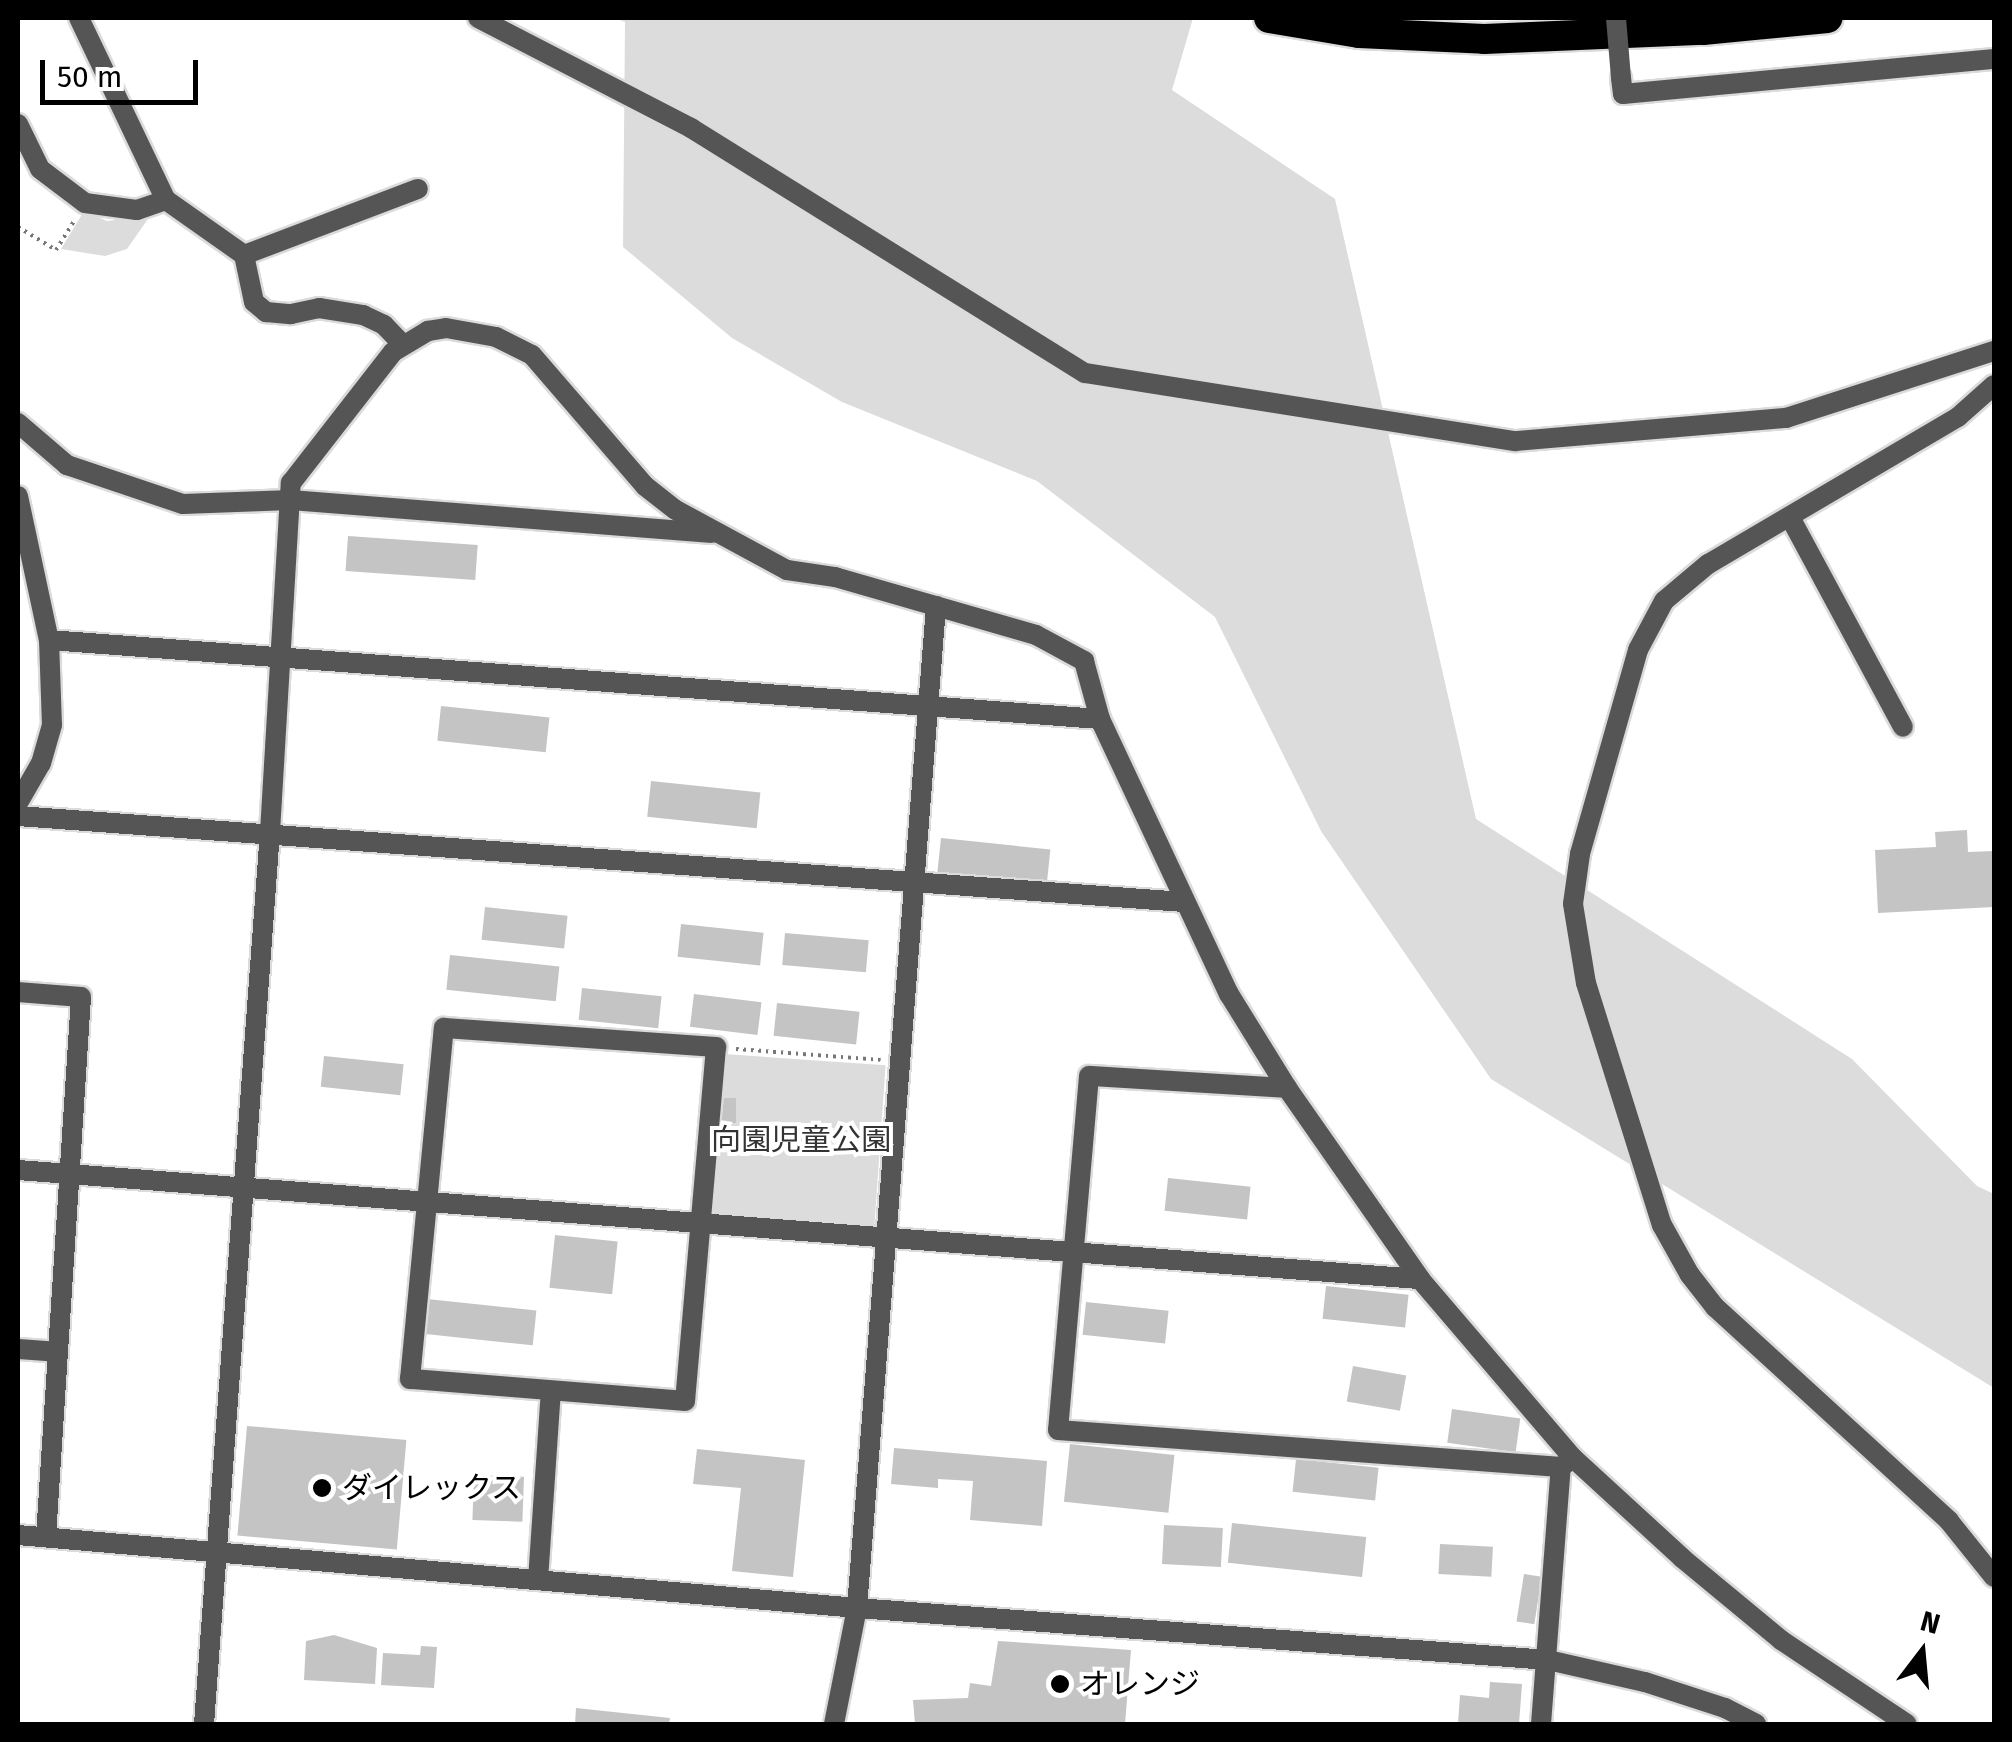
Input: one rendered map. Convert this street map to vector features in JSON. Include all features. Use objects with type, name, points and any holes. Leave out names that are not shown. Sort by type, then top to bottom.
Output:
[{"type":"highway","points":[[1269,18],[1359,34],[1484,39],[1703,30],[1827,18]]},
{"type":"highway","points":[[1336,18],[1586,18]]},
{"type":"street","points":[[80,18],[166,200],[244,255],[254,302],[266,312],[345,310],[384,325],[403,345]]},
{"type":"street","points":[[478,18],[691,128],[1085,373],[1516,441],[1786,418],[1994,351]]},
{"type":"street","points":[[1616,18],[1622,94],[1994,60]]},
{"type":"street","points":[[18,124],[40,168],[84,202],[137,210],[166,200]]},
{"type":"street","points":[[244,255],[418,189]]},
{"type":"street","points":[[204,1724],[213,1552],[270,832],[291,483],[403,345],[428,331],[446,328],[476,330],[522,349],[645,486],[676,510],[786,570],[834,578],[1036,635],[1074,652],[1084,661],[1100,719],[1229,994],[1287,1088],[1420,1280],[1567,1462],[1781,1640],[1906,1724]]},
{"type":"street","points":[[1994,385],[1958,417],[1708,564],[1664,600],[1638,650],[1580,854],[1573,904],[1586,984],[1662,1225],[1690,1276],[1715,1308],[1949,1521],[1994,1577]]},
{"type":"street","points":[[18,423],[67,465],[183,504],[291,500],[722,534]]},
{"type":"street","points":[[18,496],[21,537],[49,640],[52,726],[41,763],[18,803]]},
{"type":"street","points":[[1791,518],[1903,727]]},
{"type":"street","points":[[834,1724],[856,1608],[936,606]]},
{"type":"street","points":[[49,640],[1100,719]]},
{"type":"street","points":[[18,816],[1184,902]]},
{"type":"street","points":[[18,992],[81,997],[46,1537]]},
{"type":"street","points":[[444,1028],[716,1047],[685,1401],[410,1379],[444,1028]]},
{"type":"street","points":[[1287,1088],[1088,1076],[1058,1430],[1567,1462]]},
{"type":"street","points":[[18,1170],[1420,1280]]},
{"type":"street","points":[[18,1349],[57,1352]]},
{"type":"street","points":[[538,1580],[552,1392]]},
{"type":"street","points":[[1541,1724],[1567,1462]]},
{"type":"street","points":[[18,1535],[856,1608],[1548,1660],[1645,1682],[1725,1708],[1756,1724]]},
{"type":"path","points":[[18,227],[56,250],[84,202]]},
{"type":"path","points":[[716,1047],[900,1061]]},
{"type":"green space","points":[[615,18],[1193,18],[1172,90],[1335,199],[1476,819],[1852,1059],[1977,1186],[1994,1194],[1994,1388],[1491,1079],[1321,831],[1215,617],[1037,481],[842,402],[732,338],[623,247],[625,22]]},
{"type":"green space","points":[[84,211],[107,221],[150,216],[127,249],[105,256],[61,249]]},
{"type":"green space","name":"向園児童公園","points":[[724,1054],[886,1065],[874,1226],[713,1215]]},
{"type":"building","points":[[348,536],[478,545],[475,580],[346,571]]},
{"type":"building","points":[[441,706],[549,717],[546,752],[437,741]]},
{"type":"building","points":[[651,781],[760,792],[757,828],[647,817]]},
{"type":"building","points":[[1967,830],[1968,852],[1994,851],[1994,907],[1878,913],[1875,850],[1936,847],[1935,832]]},
{"type":"building","points":[[941,838],[1050,849],[1047,884],[937,873]]},
{"type":"building","points":[[485,907],[568,916],[564,948],[482,940]]},
{"type":"building","points":[[681,924],[764,933],[760,965],[678,957]]},
{"type":"building","points":[[785,933],[869,940],[866,972],[782,965]]},
{"type":"building","points":[[450,955],[559,966],[556,1001],[446,990]]},
{"type":"building","points":[[582,988],[662,996],[658,1028],[579,1020]]},
{"type":"building","points":[[694,994],[761,1002],[757,1035],[690,1027]]},
{"type":"building","points":[[777,1003],[860,1012],[856,1044],[774,1036]]},
{"type":"building","points":[[324,1056],[404,1064],[400,1095],[321,1087]]},
{"type":"building","points":[[721,1098],[736,1098],[736,1123],[721,1123]]},
{"type":"building","points":[[1168,1178],[1251,1187],[1247,1219],[1165,1211]]},
{"type":"building","points":[[555,1235],[618,1242],[612,1294],[549,1288]]},
{"type":"building","points":[[1326,1286],[1409,1295],[1405,1327],[1323,1319]]},
{"type":"building","points":[[427,1299],[536,1310],[533,1345],[423,1334]]},
{"type":"building","points":[[1086,1302],[1169,1311],[1165,1343],[1083,1335]]},
{"type":"building","points":[[1353,1366],[1406,1375],[1400,1411],[1347,1401]]},
{"type":"building","points":[[1452,1409],[1520,1419],[1516,1452],[1447,1443]]},
{"type":"building","name":"ダイレックス","points":[[247,1426],[406,1440],[397,1550],[237,1536]]},
{"type":"building","points":[[1070,1444],[1174,1455],[1168,1513],[1064,1502]]},
{"type":"building","points":[[894,1448],[1047,1461],[1042,1526],[970,1520],[973,1481],[938,1479],[938,1488],[891,1484]]},
{"type":"building","points":[[697,1449],[805,1460],[793,1577],[732,1571],[741,1488],[693,1484]]},
{"type":"building","points":[[1296,1459],[1379,1468],[1375,1500],[1293,1492]]},
{"type":"building","points":[[474,1475],[524,1477],[522,1522],[472,1520]]},
{"type":"building","points":[[1232,1523],[1366,1537],[1362,1577],[1228,1563]]},
{"type":"building","points":[[1164,1525],[1223,1528],[1221,1567],[1162,1564]]},
{"type":"building","points":[[1440,1544],[1493,1547],[1491,1577],[1438,1574]]},
{"type":"building","points":[[1524,1574],[1542,1577],[1534,1624],[1516,1621]]},
{"type":"building","points":[[334,1635],[377,1648],[375,1684],[304,1680],[306,1641]]},
{"type":"building","name":"オレンジ","points":[[998,1641],[1131,1650],[1125,1724],[915,1724],[913,1700],[968,1698],[970,1683],[991,1686]]},
{"type":"building","points":[[421,1646],[437,1647],[434,1688],[381,1685],[383,1653],[420,1655]]},
{"type":"building","points":[[1490,1682],[1522,1684],[1519,1724],[1458,1724],[1460,1695],[1489,1698]]},
{"type":"building","points":[[576,1708],[670,1718],[669,1724],[575,1724]]},
{"type":"place","name":"ダイレックス","points":[[322,1488]]},
{"type":"place","name":"オレンジ","points":[[1060,1684]]}]
